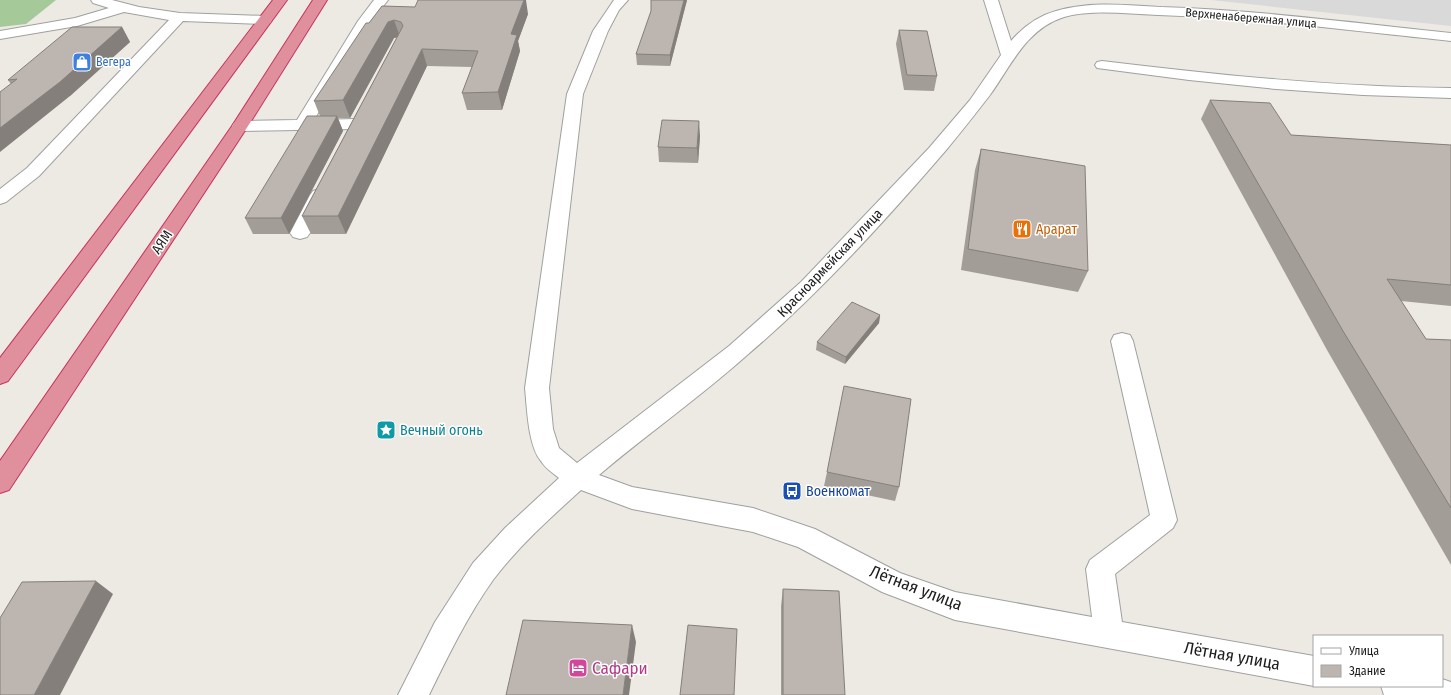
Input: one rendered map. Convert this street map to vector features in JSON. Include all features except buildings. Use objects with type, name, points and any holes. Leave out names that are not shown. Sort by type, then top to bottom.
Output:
[{"type":"highway","points":[[0,374],[280,0]]},
{"type":"highway","name":"АЯМ","points":[[0,482],[240,126],[320,0]]},
{"type":"street","points":[[98,0],[122,8],[179,18],[265,20]]},
{"type":"street","points":[[303,124],[365,21],[382,0]]},
{"type":"street","points":[[577,478],[549,454],[541,429],[537,388],[575,94],[582,72],[600,33],[617,4],[622,0]]},
{"type":"street","points":[[991,0],[1009,56]]},
{"type":"street","points":[[0,35],[78,22],[122,8]]},
{"type":"street","name":"Верхненабережная улица","points":[[1051,17],[1082,11],[1111,9],[1169,10],[1451,37]]},
{"type":"street","name":"Красноармейская улица","points":[[412,695],[447,630],[484,571],[519,532],[577,478],[737,351],[794,302],[949,137],[987,89],[1021,38],[1034,26],[1051,17]]},
{"type":"street","points":[[0,198],[33,172],[179,18]]},
{"type":"street","points":[[1102,65],[1211,79],[1449,97]]},
{"type":"street","points":[[240,126],[357,124]]},
{"type":"street","points":[[300,233],[328,178]]},
{"type":"street","points":[[1109,634],[1100,569],[1164,520],[1122,341]]},
{"type":"street","name":"Лётная улица","points":[[577,478],[632,498],[753,520],[806,538],[892,583],[955,606],[1313,671]]},
{"type":"street","points":[[1402,687],[1446,695]]},
{"type":"shaded area","points":[[1211,0],[1451,0],[1451,26]]},
{"type":"green space","points":[[0,0],[56,0],[26,24],[0,27]]},
{"type":"place","name":"Вегера","points":[[82,62]]},
{"type":"place","name":"Арарат","points":[[1022,229]]},
{"type":"place","name":"Вечный огонь","points":[[386,430]]},
{"type":"place","name":"Военкомат","points":[[792,491]]},
{"type":"place","name":"Сафари","points":[[578,668]]}]
